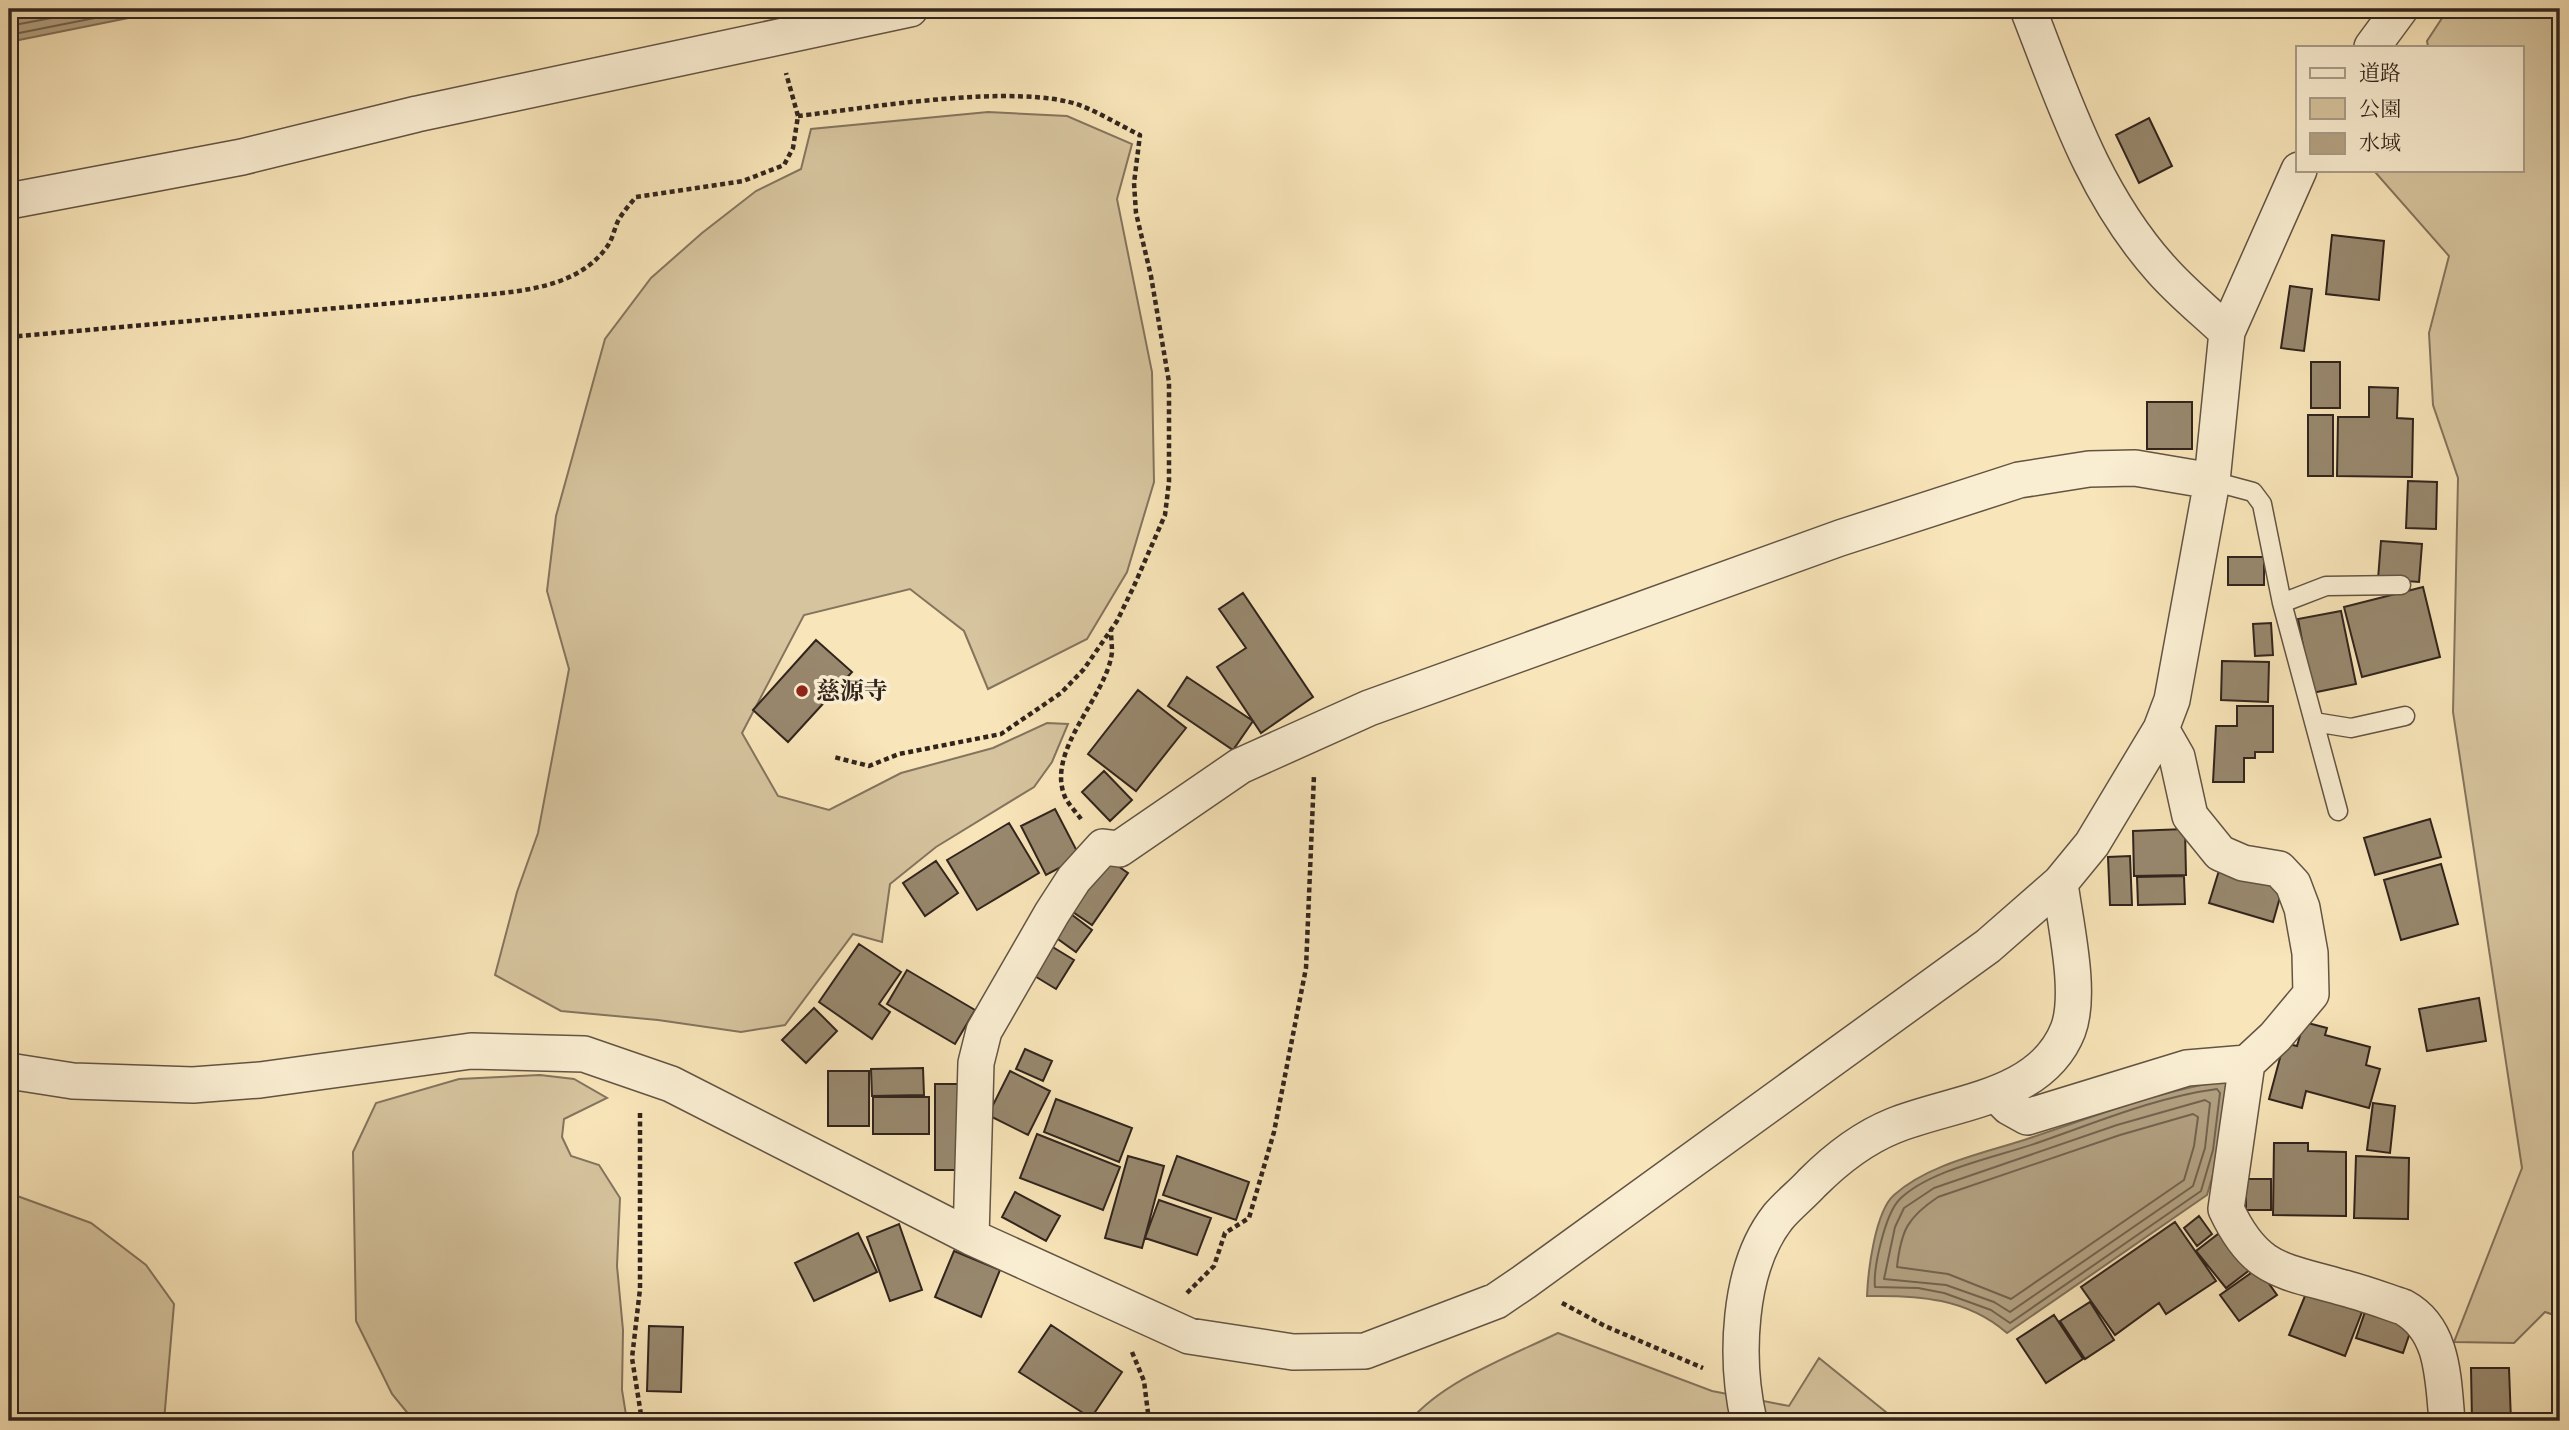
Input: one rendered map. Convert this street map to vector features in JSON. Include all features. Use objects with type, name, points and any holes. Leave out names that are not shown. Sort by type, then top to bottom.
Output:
[{"type":"street","points":[[9,201],[242,157],[417,114],[910,9]]},
{"type":"street","points":[[2028,9],[2063,106],[2111,201],[2161,270],[2227,332]]},
{"type":"street","points":[[2373,46],[2400,9]]},
{"type":"street","points":[[9,1071],[73,1081],[193,1085],[260,1080],[471,1051],[584,1054],[671,1084],[971,1237],[1189,1336],[1293,1352],[1365,1351],[1496,1301],[1977,955],[2060,883],[2092,844],[2161,729],[2172,700],[2212,481],[2227,332],[2299,172]]},
{"type":"street","points":[[971,1237],[976,1063],[984,1031],[1052,913],[1074,879],[1103,847],[1119,849],[1240,766],[1369,708],[1761,566],[2019,480],[2088,469],[2135,468],[2212,481]]},
{"type":"street","points":[[1997,1095],[2027,1118],[2187,1068],[2247,1063],[2275,1037],[2311,994],[2310,953],[2302,908],[2293,884],[2279,869],[2243,863],[2220,853],[2190,816],[2177,757],[2161,729]]},
{"type":"street","points":[[1749,1421],[1741,1384],[1741,1338],[1746,1299],[1760,1251],[1777,1219],[1849,1148],[1892,1126],[1925,1114],[1997,1095],[2053,1057],[2069,1029],[2073,992],[2071,954],[2060,883]]},
{"type":"street","points":[[2247,1063],[2226,1209],[2235,1229],[2252,1251],[2275,1269],[2403,1307],[2420,1316],[2433,1336],[2440,1364],[2447,1421]]},
{"type":"lane","points":[[2212,481],[2253,492],[2262,504],[2282,603],[2338,811]]},
{"type":"lane","points":[[2282,603],[2326,586],[2401,585]]},
{"type":"lane","points":[[2314,722],[2351,728],[2405,716]]},
{"type":"path","points":[[9,337],[452,298],[519,290],[565,279],[592,264],[607,247],[620,219],[636,197],[743,181],[784,165],[793,148],[797,116],[776,38]]},
{"type":"path","points":[[797,116],[908,104],[1032,97],[1080,106],[1140,135],[1134,183],[1136,213],[1151,276],[1168,382],[1168,482],[1165,515],[1134,586],[1084,669],[1061,693],[1001,734],[899,754],[869,766],[834,757]]},
{"type":"path","points":[[1103,847],[1065,796],[1062,774],[1065,756],[1112,653],[1111,628]]},
{"type":"path","points":[[1149,1421],[1144,1381],[1132,1357],[1132,1337],[1149,1318],[1184,1297],[1214,1266],[1226,1233],[1249,1218],[1274,1132],[1306,968],[1307,868],[1314,761],[1324,728]]},
{"type":"path","points":[[639,1073],[640,1289],[632,1358],[642,1421]]},
{"type":"path","points":[[1524,1282],[1605,1326],[1741,1384]]},
{"type":"green space","points":[[2448,9],[2560,9],[2560,1317],[2545,1312],[2514,1343],[2454,1342],[2522,1168],[2453,712],[2458,478],[2433,405],[2429,333],[2449,256],[2375,172],[2524,172],[2524,46],[2428,46],[2427,41]]},
{"type":"green space","points":[[988,112],[1067,116],[1132,144],[1117,199],[1152,372],[1154,482],[1127,572],[1087,639],[988,689],[964,631],[910,589],[804,615],[742,733],[778,796],[829,810],[901,773],[993,748],[1047,723],[1068,724],[1052,762],[1034,787],[936,847],[890,884],[882,942],[853,934],[785,1025],[741,1032],[658,1020],[561,1011],[495,975],[517,892],[538,833],[569,669],[547,591],[556,516],[605,339],[651,278],[702,233],[756,191],[801,169],[811,129]]},
{"type":"green space","points":[[540,1075],[574,1079],[607,1098],[564,1119],[562,1137],[571,1156],[599,1165],[620,1198],[617,1266],[623,1330],[622,1390],[627,1421],[414,1421],[392,1394],[356,1321],[353,1152],[376,1103],[459,1079]]},
{"type":"green space","points":[[9,1193],[91,1223],[146,1265],[174,1304],[164,1421],[9,1421]]},
{"type":"green space","points":[[1558,1333],[1712,1391],[1789,1406],[1819,1358],[1897,1421],[1410,1421],[1440,1394],[1459,1382]]},
{"type":"water","points":[[9,9],[173,9],[9,42]]},
{"type":"water","points":[[2229,1080],[2220,1151],[2207,1195],[2007,1333],[1975,1312],[1941,1301],[1905,1296],[1867,1296],[1871,1258],[1882,1214],[1887,1203],[1908,1184],[1959,1160],[2129,1104],[2178,1090]]},
{"type":"building","points":[[2149,118],[2172,166],[2139,183],[2116,135]]},
{"type":"building","points":[[2332,235],[2384,241],[2379,300],[2326,294]]},
{"type":"building","points":[[2290,286],[2312,289],[2304,351],[2281,348]]},
{"type":"building","points":[[2311,362],[2340,362],[2340,408],[2311,408]]},
{"type":"building","points":[[2369,387],[2398,388],[2397,418],[2413,419],[2412,477],[2337,476],[2338,417],[2369,417]]},
{"type":"building","points":[[2147,402],[2192,402],[2192,449],[2147,449]]},
{"type":"building","points":[[2308,415],[2333,415],[2333,476],[2308,476]]},
{"type":"building","points":[[2408,481],[2437,482],[2436,529],[2406,528]]},
{"type":"building","points":[[2381,541],[2422,544],[2419,582],[2378,579]]},
{"type":"building","points":[[2228,557],[2264,557],[2264,585],[2228,585]]},
{"type":"building","points":[[2423,587],[2440,657],[2362,677],[2344,607]]},
{"type":"building","points":[[1243,593],[1313,697],[1261,733],[1217,667],[1246,648],[1219,609]]},
{"type":"building","points":[[2341,611],[2356,684],[2312,693],[2298,619]]},
{"type":"building","points":[[2271,623],[2273,655],[2255,656],[2253,624]]},
{"type":"building","name":"慈源寺","points":[[816,640],[852,672],[788,742],[753,710]]},
{"type":"building","points":[[2222,661],[2269,662],[2268,702],[2221,700]]},
{"type":"building","points":[[1187,677],[1253,721],[1233,750],[1168,706]]},
{"type":"building","points":[[1138,690],[1186,728],[1136,791],[1088,754]]},
{"type":"building","points":[[2237,706],[2273,706],[2273,752],[2255,752],[2255,758],[2244,758],[2244,782],[2213,782],[2216,726],[2237,726]]},
{"type":"building","points":[[1104,771],[1132,800],[1110,821],[1082,792]]},
{"type":"building","points":[[1055,809],[1080,857],[1046,875],[1021,826]]},
{"type":"building","points":[[2430,819],[2441,857],[2375,875],[2364,838]]},
{"type":"building","points":[[1009,823],[1039,873],[977,910],[947,860]]},
{"type":"building","points":[[2185,829],[2186,875],[2134,876],[2133,831]]},
{"type":"building","points":[[2130,856],[2132,905],[2110,905],[2108,857]]},
{"type":"building","points":[[1106,858],[1128,873],[1092,925],[1070,910]]},
{"type":"building","points":[[936,861],[958,893],[925,916],[903,883]]},
{"type":"building","points":[[2221,864],[2284,883],[2273,922],[2209,903]]},
{"type":"building","points":[[2441,864],[2458,924],[2401,940],[2384,880]]},
{"type":"building","points":[[2184,876],[2185,904],[2138,905],[2137,877]]},
{"type":"building","points":[[1067,911],[1092,930],[1076,952],[1051,934]]},
{"type":"building","points":[[859,944],[901,972],[879,1004],[890,1012],[872,1039],[819,1002]]},
{"type":"building","points":[[1051,946],[1074,960],[1056,989],[1033,975]]},
{"type":"building","points":[[907,970],[975,1010],[955,1044],[887,1004]]},
{"type":"building","points":[[2479,998],[2486,1041],[2427,1051],[2419,1009]]},
{"type":"building","points":[[814,1008],[837,1031],[806,1063],[782,1040]]},
{"type":"building","points":[[2304,1022],[2327,1028],[2325,1035],[2370,1047],[2366,1065],[2380,1069],[2369,1108],[2306,1091],[2302,1108],[2269,1099],[2284,1043],[2297,1046]]},
{"type":"building","points":[[1025,1049],[1052,1061],[1043,1081],[1016,1069]]},
{"type":"building","points":[[923,1068],[924,1095],[872,1096],[871,1069]]},
{"type":"building","points":[[828,1071],[869,1071],[869,1126],[828,1126]]},
{"type":"building","points":[[1010,1071],[1050,1091],[1028,1135],[988,1115]]},
{"type":"building","points":[[935,1084],[962,1084],[962,1170],[935,1170]]},
{"type":"building","points":[[873,1097],[929,1097],[929,1134],[873,1134]]},
{"type":"building","points":[[1056,1099],[1132,1128],[1119,1162],[1044,1132]]},
{"type":"building","points":[[2373,1103],[2395,1106],[2390,1153],[2367,1150]]},
{"type":"building","points":[[1037,1134],[1120,1167],[1103,1210],[1020,1178]]},
{"type":"building","points":[[2274,1143],[2308,1143],[2308,1151],[2346,1152],[2346,1216],[2273,1215]]},
{"type":"building","points":[[1128,1156],[1164,1166],[1142,1248],[1105,1238]]},
{"type":"building","points":[[1177,1156],[1249,1182],[1236,1220],[1163,1195]]},
{"type":"building","points":[[2356,1156],[2409,1158],[2408,1219],[2354,1218]]},
{"type":"building","points":[[2246,1179],[2271,1179],[2271,1210],[2246,1210]]},
{"type":"building","points":[[1015,1192],[1060,1216],[1046,1241],[1002,1217]]},
{"type":"building","points":[[1159,1200],[1211,1218],[1197,1255],[1145,1238]]},
{"type":"building","points":[[2199,1216],[2212,1234],[2197,1246],[2184,1228]]},
{"type":"building","points":[[2175,1222],[2216,1281],[2166,1314],[2159,1303],[2115,1335],[2081,1287]]},
{"type":"building","points":[[899,1224],[922,1290],[890,1301],[867,1237]]},
{"type":"building","points":[[2222,1231],[2251,1269],[2226,1288],[2196,1251]]},
{"type":"building","points":[[858,1233],[877,1272],[814,1301],[795,1263]]},
{"type":"building","points":[[954,1251],[1000,1270],[981,1317],[935,1297]]},
{"type":"building","points":[[2258,1268],[2277,1295],[2239,1321],[2220,1295]]},
{"type":"building","points":[[2307,1291],[2362,1312],[2345,1356],[2289,1335]]},
{"type":"building","points":[[2090,1302],[2114,1340],[2085,1359],[2060,1321]]},
{"type":"building","points":[[2368,1303],[2415,1318],[2403,1353],[2356,1338]]},
{"type":"building","points":[[2054,1315],[2083,1359],[2046,1383],[2017,1339]]},
{"type":"building","points":[[1051,1325],[1122,1372],[1091,1418],[1019,1372]]},
{"type":"building","points":[[649,1326],[683,1327],[681,1392],[647,1391]]},
{"type":"building","points":[[2471,1368],[2509,1368],[2511,1421],[2472,1421]]},
{"type":"place","name":"慈源寺","points":[[802,691]]}]
